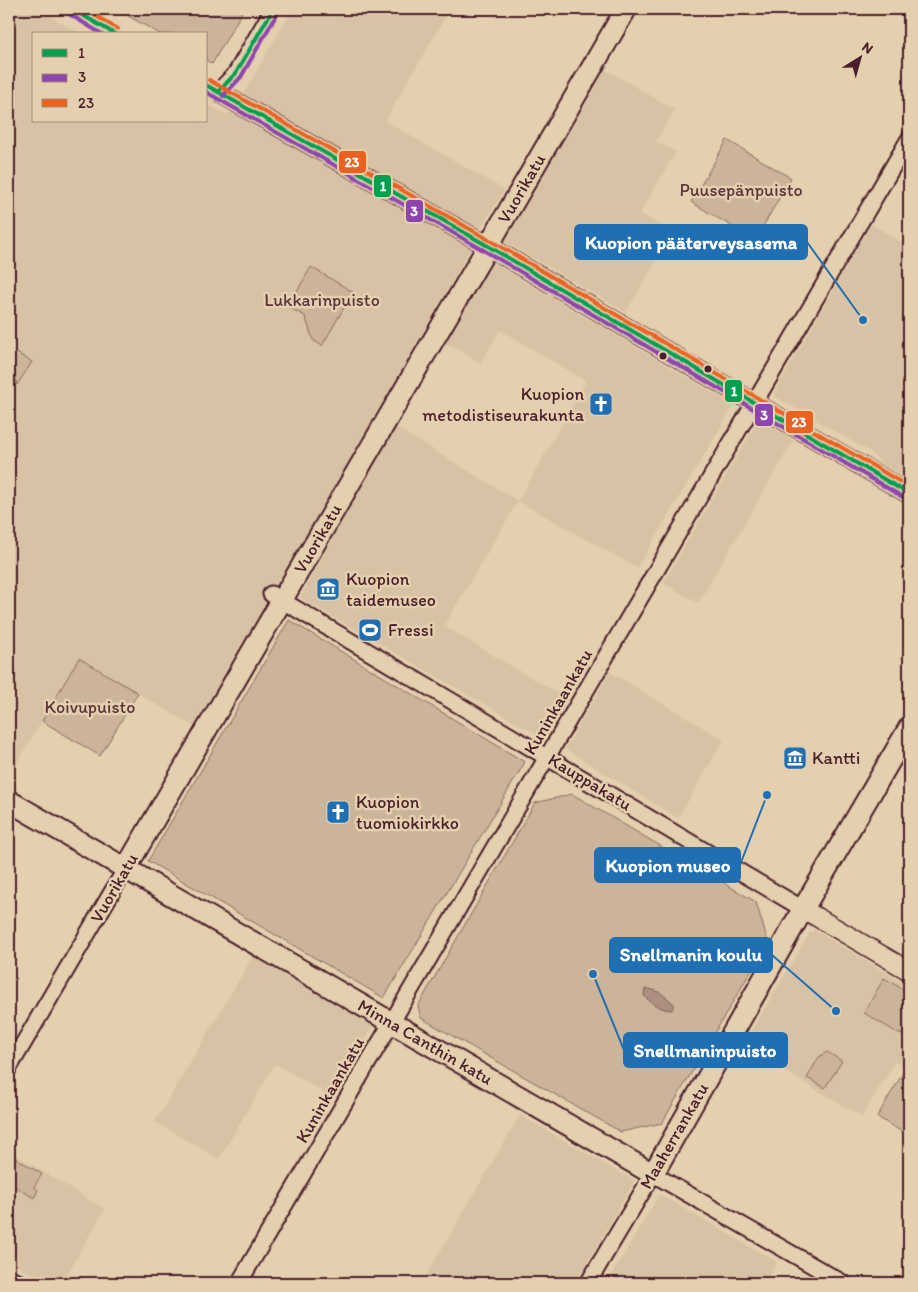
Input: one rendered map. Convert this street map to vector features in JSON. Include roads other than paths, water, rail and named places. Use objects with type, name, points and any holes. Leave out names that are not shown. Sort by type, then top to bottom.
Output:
[{"type":"main road","name":"Vuorikatu","points":[[126,868],[277,597],[488,246],[626,9]]},
{"type":"main road","name":"Maaherrankatu","points":[[653,1174],[803,908],[909,728]]},
{"type":"main road","name":"Minna Canthin katu","points":[[9,801],[653,1174]]},
{"type":"street","points":[[273,9],[236,73],[218,92],[488,246],[909,494]]},
{"type":"street","name":"Kuninkaankatu","points":[[239,1283],[909,139]]},
{"type":"street","name":"Kauppakatu","points":[[277,597],[909,971]]},
{"type":"street","name":"Vuorikatu","points":[[9,1068],[126,868]]},
{"type":"street","name":"Maaherrankatu","points":[[588,1283],[653,1174]]},
{"type":"street","name":"Minna Canthin katu","points":[[653,1174],[843,1283]]},
{"type":"street","points":[[9,1277],[19,1283]]},
{"type":"place","name":"Kuopion pääterveysasema","points":[[863,320]]},
{"type":"place","name":"Kuopion metodistiseurakunta","points":[[601,404]]},
{"type":"place","name":"Kuopion taidemuseo","points":[[328,589]]},
{"type":"place","name":"Fressi","points":[[370,630]]},
{"type":"place","name":"Kantti","points":[[795,758]]},
{"type":"place","name":"Kuopion museo","points":[[767,795]]},
{"type":"place","name":"Kuopion tuomiokirkko","points":[[338,812]]},
{"type":"place","name":"Snellmaninpuisto","points":[[593,974]]},
{"type":"place","name":"Snellmanin koulu","points":[[836,1011]]},
{"type":"park label","name":"Puusepänpuisto","points":[[741,190]]},
{"type":"park label","name":"Lukkarinpuisto","points":[[322,300]]},
{"type":"park label","name":"Koivupuisto","points":[[90,707]]}]
